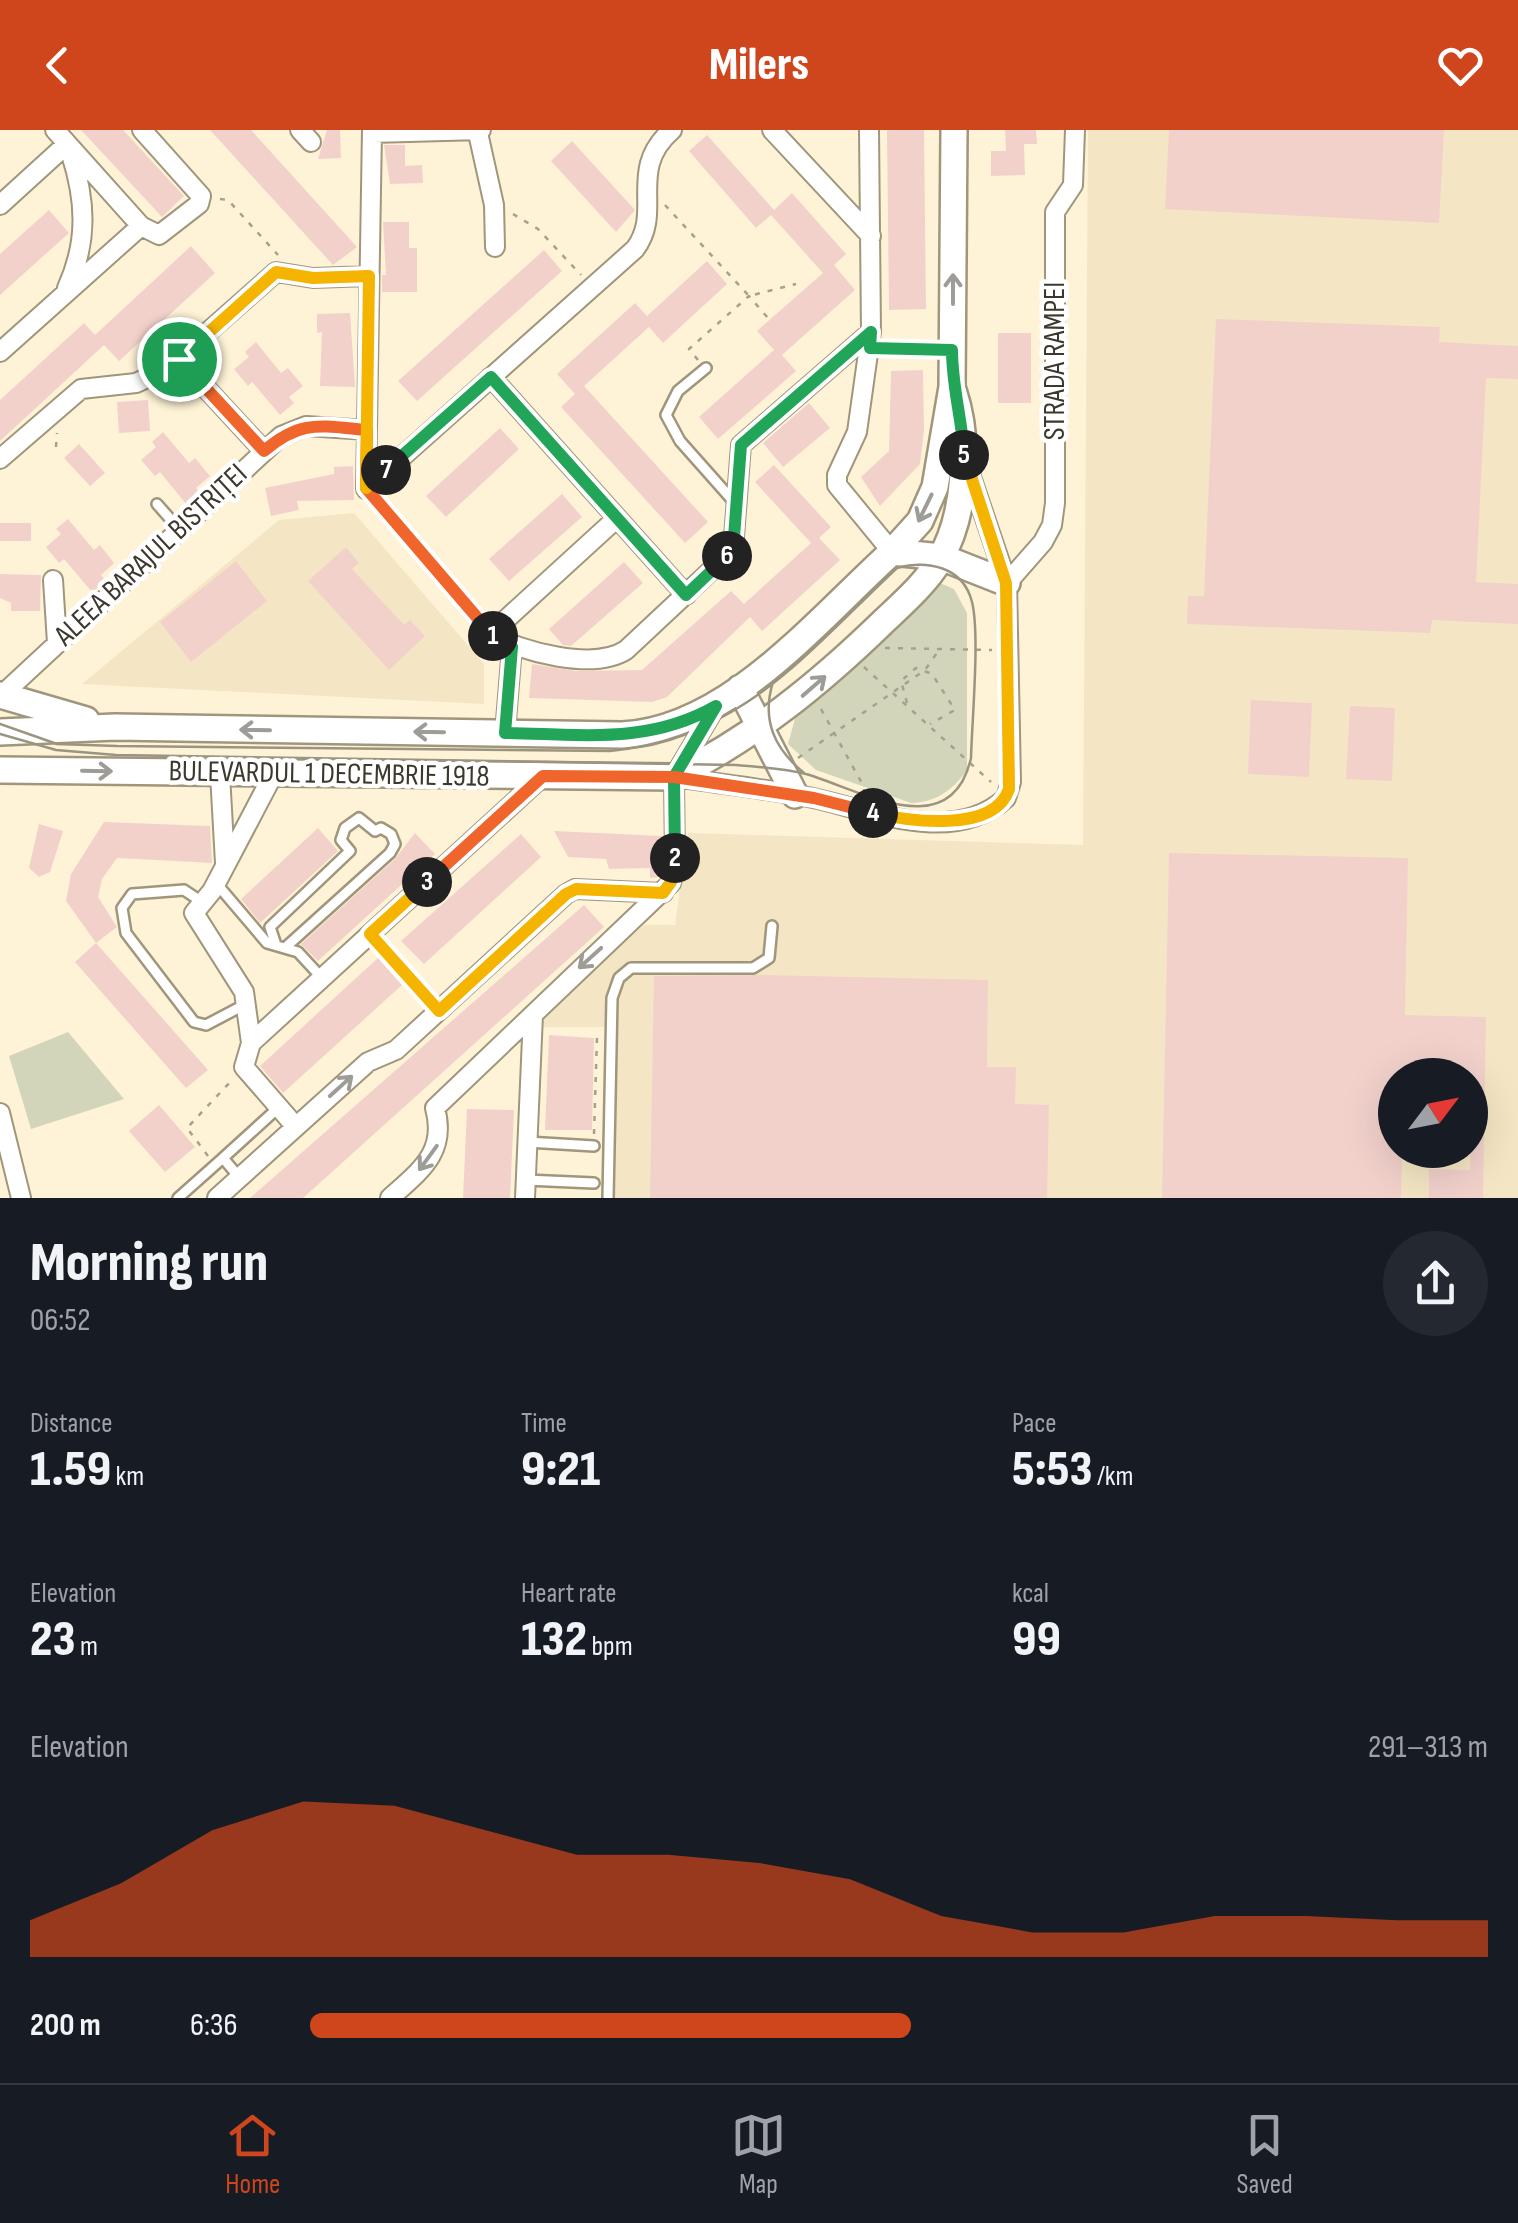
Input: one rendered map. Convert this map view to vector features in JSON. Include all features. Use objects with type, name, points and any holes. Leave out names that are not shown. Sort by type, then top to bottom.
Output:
[{"type":"main road","name":"BULEVARDUL 1 DECEMBRIE 1918","points":[[0,732],[115,728],[646,734],[672,729],[716,706],[892,552],[920,521],[934,487],[952,387],[954,130]]},
{"type":"main road","name":"BULEVARDUL 1 DECEMBRIE 1918","points":[[0,770],[674,777],[759,729],[808,692],[854,650],[942,557],[956,512],[964,455],[962,416],[952,387]]},
{"type":"main road","points":[[892,552],[942,557],[1006,583]]},
{"type":"main road","points":[[740,688],[795,795]]},
{"type":"main road","points":[[1,695],[115,728]]},
{"type":"street","points":[[61,137],[141,226],[160,235],[199,204],[202,196],[142,130]]},
{"type":"street","points":[[366,488],[642,240],[649,156],[672,130]]},
{"type":"street","points":[[772,130],[870,236]]},
{"type":"street","points":[[869,130],[870,340],[857,432],[837,474],[837,485],[892,552]]},
{"type":"street","name":"STRADA RAMPEI","points":[[1006,583],[1043,542],[1052,525],[1055,212],[1074,184],[1074,130]]},
{"type":"street","points":[[366,488],[372,132],[480,132],[494,206],[496,246]]},
{"type":"street","points":[[0,205],[61,137]]},
{"type":"street","points":[[61,137],[82,190],[84,226],[64,294]]},
{"type":"street","points":[[0,352],[141,226]]},
{"type":"street","points":[[0,460],[81,388],[144,381],[179,359],[276,272],[291,271],[313,278],[369,276]]},
{"type":"street","points":[[617,518],[490,634],[512,647],[538,654],[618,655],[733,550],[741,445],[870,340]]},
{"type":"street","points":[[179,359],[264,451]]},
{"type":"street","points":[[491,377],[686,595]]},
{"type":"street","name":"ALEEA BARAJUL BISTRIȚEI","points":[[1,695],[281,436],[306,426],[367,430]]},
{"type":"street","points":[[674,777],[795,795],[900,820],[944,821],[982,813],[1006,798],[1011,782],[1006,583],[964,455]]},
{"type":"street","points":[[53,580],[56,642]]},
{"type":"street","points":[[505,733],[512,647]]},
{"type":"street","points":[[390,1198],[431,1161],[440,1138],[435,1108],[671,882],[675,860],[674,777],[716,706]]},
{"type":"street","points":[[274,773],[196,919],[248,1002],[252,1043],[244,1067],[296,1127]]},
{"type":"street","points":[[220,774],[221,875]]},
{"type":"street","points":[[252,1043],[543,776]]},
{"type":"street","points":[[217,1198],[368,1062],[396,1050],[576,889],[663,893]]},
{"type":"street","points":[[526,1189],[533,1015]]},
{"type":"street","points":[[0,1113],[21,1198]]},
{"type":"street","points":[[18,1178],[35,1198]]},
{"type":"lane","points":[[706,368],[678,392],[666,415],[680,441],[736,505]]},
{"type":"lane","points":[[157,504],[180,529]]},
{"type":"lane","points":[[221,875],[258,935],[276,946],[288,946],[390,852],[395,844],[391,834],[381,828],[375,832],[359,818],[345,828],[341,840],[350,851],[270,927],[276,946]]},
{"type":"lane","points":[[202,902],[184,890],[132,894],[122,908],[126,933],[194,1022],[206,1025],[248,1002]]},
{"type":"lane","points":[[608,1198],[612,998],[619,978],[632,968],[753,968],[768,958],[772,926]]},
{"type":"lane","points":[[370,934],[439,1011]]},
{"type":"lane","points":[[288,946],[322,978]]},
{"type":"lane","points":[[178,1198],[278,1108]]},
{"type":"lane","points":[[528,1142],[594,1146]]},
{"type":"lane","points":[[219,1161],[239,1177]]},
{"type":"lane","points":[[526,1189],[594,1184]]},
{"type":"path","points":[[647,185],[768,318]]},
{"type":"path","points":[[202,196],[228,200],[291,271]]},
{"type":"path","points":[[494,206],[538,229],[593,286]]},
{"type":"path","points":[[706,368],[689,349],[748,296],[796,284]]},
{"type":"path","points":[[870,340],[952,350]]},
{"type":"path","points":[[366,488],[490,634]]},
{"type":"path","points":[[854,650],[1008,650]]},
{"type":"path","points":[[854,650],[893,693],[1006,798]]},
{"type":"path","points":[[798,758],[925,670],[939,650]]},
{"type":"path","points":[[925,670],[932,674],[955,710],[929,724]]},
{"type":"path","points":[[902,686],[908,706]]},
{"type":"path","points":[[808,692],[864,786],[864,811]]},
{"type":"path","points":[[594,1146],[597,1037]]},
{"type":"path","points":[[219,1161],[187,1128],[244,1067]]},
{"type":"shaded area","points":[[1088,130],[1518,130],[1518,1198],[602,1198],[605,1027],[541,1027],[542,1016],[644,925],[675,925],[688,833],[1083,845]]},
{"type":"shaded area","points":[[354,513],[484,664],[484,704],[82,684],[279,520]]},
{"type":"green space","points":[[940,583],[954,589],[967,613],[967,770],[943,794],[911,803],[816,770],[788,744],[796,715],[931,586]]},
{"type":"green space","points":[[68,1032],[124,1099],[31,1129],[9,1056]]},
{"type":"building","points":[[81,130],[123,130],[184,196],[162,217]]},
{"type":"building","points":[[210,130],[251,130],[357,247],[333,265]]},
{"type":"building","points":[[327,130],[340,130],[341,158],[318,159]]},
{"type":"building","points":[[887,130],[924,130],[926,309],[889,310]]},
{"type":"building","points":[[1005,130],[1036,130],[1037,144],[1024,144],[1025,175],[991,176],[991,151],[1006,151]]},
{"type":"building","points":[[1169,130],[1444,130],[1439,223],[1165,209]]},
{"type":"building","points":[[707,135],[774,210],[792,193],[846,254],[834,265],[855,290],[782,355],[796,371],[718,439],[699,417],[774,350],[757,331],[823,273],[771,215],[756,228],[689,151]]},
{"type":"building","points":[[572,141],[635,210],[616,232],[551,161]]},
{"type":"building","points":[[384,145],[405,145],[405,166],[422,165],[423,183],[390,184]]},
{"type":"building","points":[[49,210],[69,233],[0,295],[0,254]]},
{"type":"building","points":[[383,222],[409,222],[409,248],[417,248],[417,292],[382,292],[382,275],[386,275]]},
{"type":"building","points":[[191,246],[215,273],[119,361],[104,345],[0,441],[0,400],[84,323],[95,335]]},
{"type":"building","points":[[544,250],[562,271],[417,401],[398,381]]},
{"type":"building","points":[[707,261],[727,284],[663,343],[649,327],[584,386],[708,522],[685,543],[561,407],[575,394],[557,374],[635,303],[647,316]]},
{"type":"building","points":[[350,313],[355,387],[320,386],[322,332],[317,333],[317,314]]},
{"type":"building","points":[[1216,319],[1440,327],[1439,342],[1518,346],[1518,379],[1486,378],[1476,582],[1518,584],[1518,624],[1432,620],[1430,633],[1187,624],[1188,596],[1204,596]]},
{"type":"building","points":[[998,333],[1031,333],[1031,403],[998,403]]},
{"type":"building","points":[[256,342],[281,373],[288,368],[303,386],[289,397],[294,403],[280,415],[252,382],[248,386],[234,369],[249,357],[245,352]]},
{"type":"building","points":[[923,370],[920,464],[880,506],[861,477],[889,451],[891,371]]},
{"type":"building","points":[[148,400],[150,431],[119,433],[117,402]]},
{"type":"building","points":[[809,403],[830,428],[783,467],[763,443]]},
{"type":"building","points":[[500,428],[519,449],[446,517],[426,496]]},
{"type":"building","points":[[163,432],[189,463],[195,458],[210,476],[196,488],[201,493],[187,505],[160,472],[155,476],[141,460],[156,447],[152,442]]},
{"type":"building","points":[[79,444],[105,473],[90,486],[64,458]]},
{"type":"building","points":[[774,465],[831,527],[819,538],[840,560],[762,631],[750,617],[667,697],[652,702],[529,698],[532,664],[576,671],[642,670],[731,591],[744,604],[811,543],[755,482]]},
{"type":"building","points":[[353,466],[354,500],[297,501],[299,510],[271,516],[265,488],[334,474],[334,467]]},
{"type":"building","points":[[562,494],[582,517],[509,581],[489,559]]},
{"type":"building","points":[[68,519],[94,550],[100,545],[114,563],[101,575],[106,581],[92,592],[64,559],[59,563],[46,547],[61,534],[56,529]]},
{"type":"building","points":[[0,523],[31,523],[31,541],[0,541]]},
{"type":"building","points":[[346,547],[359,563],[352,569],[404,625],[410,620],[425,636],[389,670],[308,581]]},
{"type":"building","points":[[236,561],[267,601],[191,662],[160,622]]},
{"type":"building","points":[[624,562],[643,583],[571,646],[563,645],[549,629]]},
{"type":"building","points":[[0,574],[41,575],[40,611],[11,611],[11,603],[0,598]]},
{"type":"building","points":[[1251,700],[1312,703],[1309,777],[1248,774]]},
{"type":"building","points":[[1350,706],[1395,708],[1392,781],[1346,779]]},
{"type":"building","points":[[104,822],[210,826],[212,863],[117,858],[102,879],[98,897],[117,927],[96,943],[66,901],[71,874]]},
{"type":"building","points":[[39,824],[63,831],[50,872],[39,877],[29,868]]},
{"type":"building","points":[[318,828],[338,851],[260,923],[241,899]]},
{"type":"building","points":[[554,831],[662,836],[659,877],[650,878],[650,868],[609,869],[606,859],[568,857]]},
{"type":"building","points":[[415,833],[435,854],[318,961],[301,944],[395,859]]},
{"type":"building","points":[[521,834],[541,857],[424,964],[401,941]]},
{"type":"building","points":[[1169,853],[1408,858],[1405,1015],[1486,1017],[1485,1058],[1378,1058],[1378,1168],[1402,1168],[1401,1198],[1162,1198]]},
{"type":"building","points":[[584,905],[604,927],[303,1198],[250,1198]]},
{"type":"building","points":[[96,943],[208,1070],[186,1088],[75,962]]},
{"type":"building","points":[[378,958],[402,985],[283,1093],[260,1066]]},
{"type":"building","points":[[654,976],[988,980],[987,1067],[1016,1067],[1015,1104],[1049,1105],[1047,1198],[650,1198]]},
{"type":"building","points":[[549,1035],[594,1038],[592,1130],[545,1130]]},
{"type":"building","points":[[159,1105],[195,1147],[165,1172],[129,1131]]},
{"type":"building","points":[[467,1109],[514,1110],[510,1198],[463,1198]]},
{"type":"building","points":[[1483,1168],[1483,1198],[1429,1198],[1429,1169]]},
{"type":"tram line","points":[[0,724],[57,744],[610,751],[656,743],[697,729],[734,710],[801,660],[897,568],[932,566],[952,573],[967,590],[974,616],[971,758],[960,785],[945,800],[925,806],[877,799],[797,772],[736,765],[116,755],[56,750],[0,734]]},
{"type":"tram line","points":[[773,682],[769,709],[773,733],[785,754],[804,773]]},
{"type":"route","points":[[179,359],[264,451],[281,436],[306,426],[367,430],[366,488],[490,634],[512,647],[505,733],[646,734],[672,729],[716,706],[674,777],[675,860],[671,882],[663,893],[576,889],[566,894],[439,1011],[370,934],[543,776],[674,777],[814,798],[917,822],[970,817],[1006,798],[1011,782],[1006,583],[964,455],[962,416],[952,387],[952,350],[870,348],[871,332],[741,445],[733,550],[686,595],[491,377],[366,488],[367,430],[369,276],[313,278],[291,271],[276,272],[179,359]]}]
